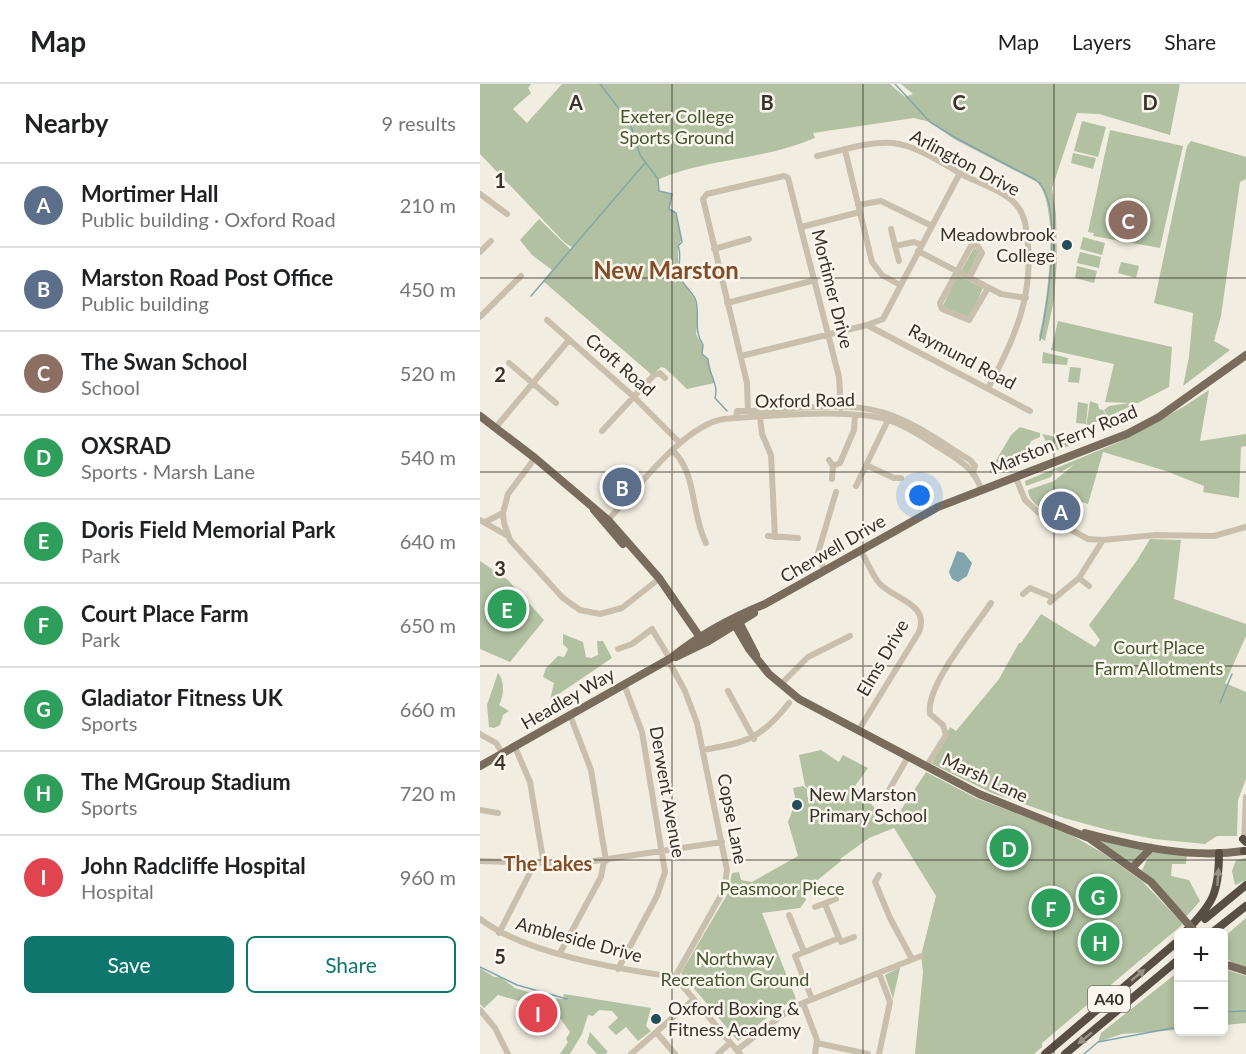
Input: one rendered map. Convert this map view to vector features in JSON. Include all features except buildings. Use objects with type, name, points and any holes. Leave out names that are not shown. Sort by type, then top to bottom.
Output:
[{"type":"highway","points":[[1191,928],[1208,909],[1215,896],[1219,878],[1219,853]]},
{"type":"highway","points":[[1193,928],[1246,885]]},
{"type":"highway","points":[[1219,928],[1246,906]]},
{"type":"highway","name":"A40","points":[[1045,1054],[1174,945]]},
{"type":"highway","name":"A40","points":[[1065,1054],[1174,964]]},
{"type":"main road","name":"Marston Ferry Road","points":[[981,489],[1016,478],[1128,434],[1159,417],[1246,355]]},
{"type":"main road","points":[[480,416],[535,458],[606,522],[650,571],[676,604],[701,642]]},
{"type":"main road","name":"Cherwell Drive","points":[[701,642],[931,511],[981,489]]},
{"type":"main road","points":[[650,571],[655,582],[676,604]]},
{"type":"main road","name":"Cherwell Drive","points":[[735,621],[747,617],[765,604]]},
{"type":"main road","name":"Marsh Lane","points":[[735,621],[757,657],[781,684],[810,706],[994,801],[1072,830],[1107,849],[1151,882],[1191,928]]},
{"type":"main road","name":"Headley Way","points":[[480,766],[701,642]]},
{"type":"main road","points":[[1072,830],[1150,848],[1219,853],[1245,846]]},
{"type":"main road","points":[[1133,867],[1150,848]]},
{"type":"main road","points":[[1228,965],[1246,971]]},
{"type":"street","name":"Arlington Drive","points":[[817,156],[885,143],[901,145],[1009,199],[1019,208],[1024,217],[1028,246],[1026,298],[1016,334],[988,388]]},
{"type":"street","points":[[845,150],[877,270],[900,285]]},
{"type":"street","name":"Raymund Road","points":[[881,330],[883,319],[900,285],[960,173]]},
{"type":"street","name":"Mortimer Drive","points":[[714,249],[703,199],[707,194],[784,176],[788,178],[838,377],[841,408]]},
{"type":"street","points":[[480,194],[507,213]]},
{"type":"street","points":[[801,227],[881,201],[932,226]]},
{"type":"street","points":[[891,229],[899,261]]},
{"type":"street","points":[[748,411],[747,383],[714,249],[749,239]]},
{"type":"street","points":[[480,252],[491,241]]},
{"type":"street","points":[[895,246],[914,243],[957,272],[988,288],[1001,294],[1026,298]]},
{"type":"street","points":[[969,278],[982,253],[977,245],[971,246],[940,303],[942,309],[969,320],[988,288]]},
{"type":"street","points":[[480,317],[521,276]]},
{"type":"street","points":[[727,303],[815,280]]},
{"type":"street","points":[[741,356],[883,319]]},
{"type":"street","points":[[547,320],[569,340]]},
{"type":"street","name":"Raymund Road","points":[[867,325],[881,330],[1030,411]]},
{"type":"street","name":"Croft Road","points":[[496,427],[569,340],[634,397],[680,443]]},
{"type":"street","points":[[509,363],[556,403]]},
{"type":"street","points":[[602,431],[654,375],[660,373],[665,378]]},
{"type":"street","name":"Oxford Road","points":[[973,472],[975,468],[970,460],[905,421],[875,413],[841,408],[738,411],[736,418],[875,413],[909,429],[958,459],[973,472],[981,489]]},
{"type":"street","points":[[832,479],[831,463],[840,463],[854,430],[855,415]]},
{"type":"street","points":[[760,417],[762,437],[771,455],[771,536],[798,538]]},
{"type":"street","points":[[606,522],[680,443],[706,424],[736,418]]},
{"type":"street","points":[[856,486],[888,420]]},
{"type":"street","points":[[673,451],[684,463],[698,527],[706,543]]},
{"type":"street","points":[[508,537],[502,513],[510,490],[535,458]]},
{"type":"street","points":[[866,465],[894,478],[901,478]]},
{"type":"street","points":[[1016,478],[1025,500],[1044,517],[1080,536],[1103,540],[1156,535],[1214,536],[1246,527]]},
{"type":"street","points":[[824,570],[818,553],[836,492]]},
{"type":"street","points":[[482,521],[502,513]]},
{"type":"street","points":[[482,521],[508,537],[563,598],[585,611],[600,614],[622,608],[655,582]]},
{"type":"street","points":[[1023,594],[1030,588],[1052,600],[1079,578],[1103,540]]},
{"type":"street","name":"Elms Drive","points":[[858,731],[919,632],[922,623],[916,609],[879,582],[860,550]]},
{"type":"street","points":[[1079,578],[1089,586]]},
{"type":"street","points":[[926,767],[946,735],[943,725],[930,714],[932,699],[967,634],[991,603]]},
{"type":"street","name":"Copse Lane","points":[[618,649],[632,644],[652,629],[670,659],[694,713],[727,866],[725,886],[675,977]]},
{"type":"street","points":[[781,684],[808,657],[850,636]]},
{"type":"street","name":"Derwent Avenue","points":[[618,969],[661,888],[665,872],[642,732],[624,684]]},
{"type":"street","points":[[728,691],[754,739]]},
{"type":"street","points":[[703,750],[754,739],[768,728],[789,703]]},
{"type":"street","points":[[560,953],[601,877],[605,861],[591,770],[570,715]]},
{"type":"street","points":[[480,734],[496,743],[503,754]]},
{"type":"street","points":[[515,747],[530,782],[544,865]]},
{"type":"street","points":[[889,789],[908,757]]},
{"type":"street","points":[[1245,846],[1246,797]]},
{"type":"street","points":[[480,810],[498,813]]},
{"type":"street","points":[[480,861],[544,865],[605,861],[722,842]]},
{"type":"street","points":[[499,933],[534,865]]},
{"type":"street","points":[[879,875],[875,882],[890,918],[912,959]]},
{"type":"street","points":[[815,907],[836,899]]},
{"type":"street","points":[[825,904],[838,942]]},
{"type":"street","points":[[789,915],[804,952]]},
{"type":"street","name":"Ambleside Drive","points":[[480,919],[499,933],[560,953],[618,969],[675,977]]},
{"type":"street","points":[[812,999],[795,956],[854,937]]},
{"type":"street","points":[[675,977],[739,1052],[785,1011],[921,956]]},
{"type":"street","points":[[879,973],[890,1002],[879,1054]]},
{"type":"street","points":[[631,1054],[693,1000]]},
{"type":"street","points":[[802,1003],[817,1043],[814,1054]]},
{"type":"street","points":[[480,1010],[495,1028],[508,1054]]},
{"type":"street","points":[[656,1032],[675,1054]]},
{"type":"street","points":[[718,1054],[730,1043]]},
{"type":"street","points":[[817,1043],[868,1054]]},
{"type":"green space","name":"Exeter College Sports Ground","points":[[480,84],[531,84],[528,88],[531,93],[513,109],[527,123],[562,84],[890,84],[905,97],[913,94],[901,84],[1180,84],[1170,135],[1099,114],[1077,113],[1052,188],[1056,214],[1057,260],[1054,300],[1045,341],[1039,337],[1050,257],[1049,213],[1044,195],[1037,182],[954,139],[930,122],[914,118],[813,133],[815,138],[776,151],[697,167],[659,179],[659,191],[672,194],[669,209],[676,213],[682,239],[678,246],[678,274],[695,300],[698,319],[696,334],[702,345],[702,354],[708,359],[714,383],[687,389],[665,368],[661,367],[652,375],[543,281],[552,270],[532,255],[520,240],[539,219],[571,250],[573,248],[564,242],[480,154]]},
{"type":"green space","points":[[1082,121],[1106,127],[1098,157],[1074,151]]},
{"type":"green space","points":[[1110,130],[1183,146],[1160,248],[1093,236],[1094,233],[1088,232]]},
{"type":"green space","points":[[1191,141],[1246,157],[1246,179],[1240,182],[1221,316],[1214,341],[1230,350],[1183,386],[1189,357],[1193,313],[1154,303],[1187,146]]},
{"type":"green space","points":[[1073,153],[1096,158],[1093,169],[1071,163]]},
{"type":"green space","points":[[1083,237],[1105,243],[1102,255],[1080,249]]},
{"type":"green space","points":[[974,248],[979,252],[968,274],[961,271]]},
{"type":"green space","points":[[1080,252],[1101,257],[1099,268],[1077,263]]},
{"type":"green space","points":[[1121,262],[1139,266],[1136,278],[1118,273]]},
{"type":"green space","points":[[1077,266],[1097,271],[1094,283],[1075,278]]},
{"type":"green space","points":[[957,275],[983,288],[969,319],[943,306]]},
{"type":"green space","points":[[1058,321],[1172,347],[1169,387],[1138,403],[1131,403],[1131,406],[1108,417],[1104,410],[1109,406],[1129,403],[1105,402],[1114,364],[1051,350]]},
{"type":"green space","points":[[1043,352],[1068,358],[1067,365],[1042,363]]},
{"type":"green space","points":[[1070,367],[1081,368],[1079,383],[1068,382]]},
{"type":"green space","points":[[1209,390],[1200,441],[1246,434],[1246,446],[1241,447],[1239,498],[1203,492],[1204,486],[1166,471],[1103,452],[1088,504],[1059,494],[1049,514],[1030,498],[1028,490],[1054,481],[1075,464],[1061,472],[1055,470],[1051,477],[1026,486],[1025,481],[1119,442]]},
{"type":"green space","points":[[1090,401],[1098,404],[1099,409],[1103,410],[1108,417],[1086,427]]},
{"type":"green space","points":[[1078,402],[1088,404],[1086,424],[1076,423]]},
{"type":"green space","points":[[1020,427],[1040,433],[1040,437],[1031,441],[1021,459],[1016,463],[999,471],[989,472],[1011,435]]},
{"type":"green space","points":[[1042,434],[1080,442],[1052,452]]},
{"type":"green space","name":"Court Place Farm Allotments","points":[[1150,539],[1181,540],[1174,599],[1246,624],[1246,636],[1225,683],[1246,692],[1246,779],[1238,800],[1237,836],[1217,836],[1205,844],[1154,839],[1108,830],[1064,818],[992,793],[932,764],[950,727],[956,731],[999,679],[1019,643],[1041,614],[1095,647],[1100,640],[1089,625],[1136,562]]},
{"type":"green space","points":[[480,561],[508,580],[544,620],[510,662],[480,649]]},
{"type":"green space","points":[[563,634],[583,642],[586,657],[591,658],[598,655],[597,641],[603,641],[612,658],[550,700],[554,683],[543,677],[546,668],[558,656],[564,657],[568,649],[563,644]]},
{"type":"green space","points":[[498,673],[503,689],[499,705],[509,711],[503,715],[500,725],[494,728],[489,727],[487,705]]},
{"type":"green space","points":[[821,750],[839,762],[843,755],[868,768],[855,786],[883,817],[893,822],[926,772],[976,798],[1068,833],[1101,852],[1142,881],[1183,924],[1174,928],[1174,932],[1042,1043],[1042,1047],[1034,1054],[915,1054],[923,972],[921,956],[936,896],[894,828],[869,838],[840,859],[841,861],[803,892],[806,900],[800,908],[762,913],[796,999],[779,1008],[738,1041],[681,973],[728,893],[732,873],[739,872],[741,880],[752,882],[798,856],[788,822],[796,801],[793,788],[803,786],[807,789],[807,797],[810,796],[809,789],[805,786],[799,755]]},
{"type":"green space","points":[[1091,836],[1144,849],[1134,862],[1130,863]]},
{"type":"green space","points":[[1150,853],[1187,854],[1186,864],[1172,864],[1171,876],[1189,880],[1200,901],[1187,916],[1142,870]]},
{"type":"green space","points":[[1246,858],[1246,880],[1235,885],[1232,871],[1236,860]]},
{"type":"green space","points":[[1246,918],[1246,968],[1233,964],[1228,959],[1228,934]]},
{"type":"green space","points":[[480,968],[494,977],[500,977],[515,988],[550,998],[563,999],[564,994],[651,1008],[646,1026],[651,1031],[638,1041],[626,1027],[616,1035],[608,1027],[618,1018],[612,1011],[599,1010],[593,1016],[588,1015],[582,1034],[570,1054],[560,1054],[568,1042],[566,1039],[570,1032],[557,1014],[498,995],[484,1008],[480,1004]]},
{"type":"green space","points":[[900,968],[893,999],[885,975]]},
{"type":"green space","points":[[1228,970],[1246,976],[1246,1023],[1228,1025]]},
{"type":"green space","points":[[1174,975],[1174,1030],[1122,1034],[1098,1042],[1101,1033]]},
{"type":"green space","points":[[590,1032],[608,1052],[597,1054],[587,1043]]},
{"type":"water","points":[[957,551],[964,553],[972,563],[967,576],[958,582],[952,579],[949,572]]},
{"type":"waterway","points":[[600,84],[630,123],[640,155],[658,179],[659,191],[672,194],[669,209],[676,213],[682,242],[678,246],[680,277],[696,301],[697,329],[703,345],[702,354],[708,359],[716,388],[715,398],[727,411]]},
{"type":"waterway","points":[[895,84],[930,122],[1036,180],[1045,191],[1050,209],[1052,256],[1040,340]]},
{"type":"waterway","points":[[531,296],[645,163]]},
{"type":"waterway","points":[[1220,703],[1232,674]]},
{"type":"waterway","points":[[480,967],[517,985],[567,999]]},
{"type":"waterway","points":[[1228,1012],[1246,1011]]},
{"type":"waterway","points":[[1084,1054],[1098,1042],[1174,1028]]},
{"type":"place","name":"The Swan School","points":[[1128,220]]},
{"type":"place","name":"Meadowbrook College","points":[[1067,245]]},
{"type":"place","name":"Marston Road Post Office","points":[[622,487]]},
{"type":"place","name":"Mortimer Hall","points":[[1061,511]]},
{"type":"place","name":"Doris Field Memorial Park","points":[[507,609]]},
{"type":"place","name":"New Marston Primary School","points":[[797,805]]},
{"type":"place","name":"OXSRAD","points":[[1009,848]]},
{"type":"place","name":"Gladiator Fitness UK","points":[[1098,896]]},
{"type":"place","name":"Court Place Farm","points":[[1051,908]]},
{"type":"place","name":"The MGroup Stadium","points":[[1100,942]]},
{"type":"place","name":"John Radcliffe Hospital","points":[[538,1013]]},
{"type":"place","name":"Oxford Boxing & Fitness Academy","points":[[656,1019]]},
{"type":"district","name":"New Marston","points":[[666,271]]},
{"type":"district","name":"The Lakes","points":[[548,864]]},
{"type":"park label","name":"Peasmoor Piece","points":[[782,889]]},
{"type":"park label","name":"Northway Recreation Ground","points":[[735,969]]}]
